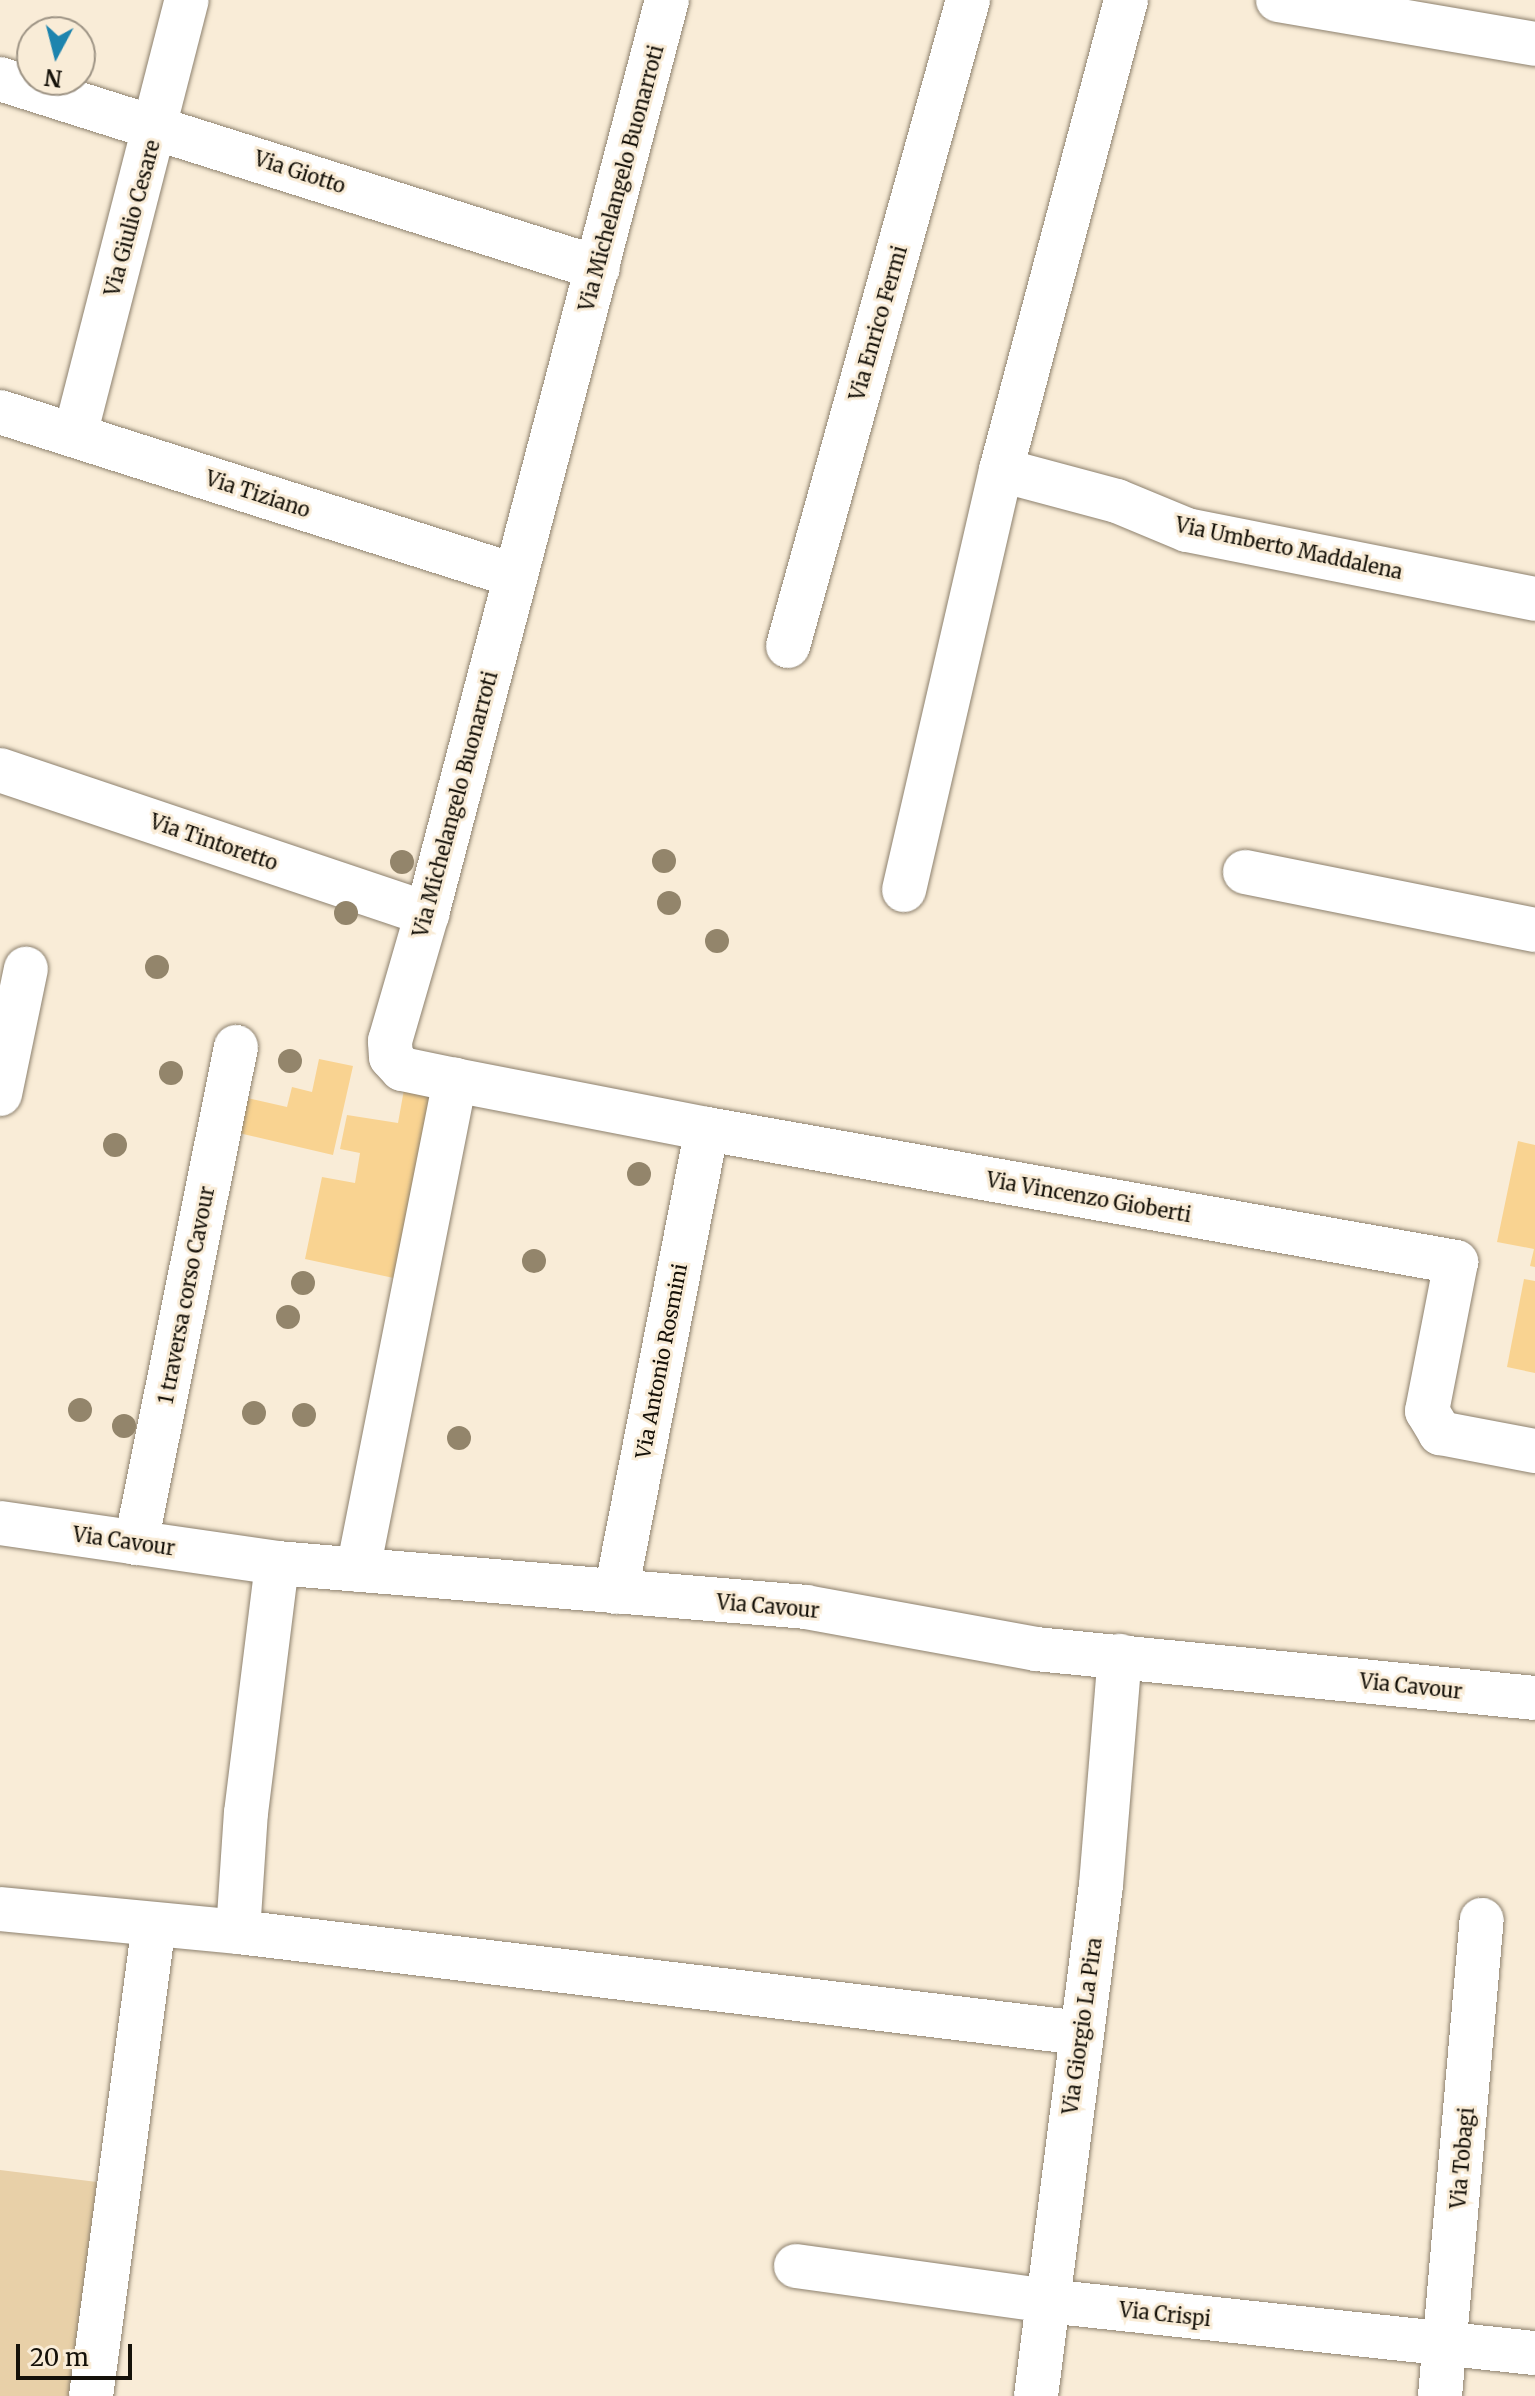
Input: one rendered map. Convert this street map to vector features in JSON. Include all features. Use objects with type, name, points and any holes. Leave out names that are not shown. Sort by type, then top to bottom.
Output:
[{"type":"street","name":"Via Giulio Cesare","points":[[75,435],[187,0]]},
{"type":"street","name":"Via Michelangelo Buonarroti","points":[[455,1080],[402,1069],[391,1057],[390,1041],[427,914],[667,0]]},
{"type":"street","name":"Via Enrico Fermi","points":[[788,646],[968,0]]},
{"type":"street","points":[[904,890],[1001,470],[1126,0]]},
{"type":"street","points":[[1278,0],[1535,44]]},
{"type":"street","name":"Via Giotto","points":[[0,79],[598,268]]},
{"type":"street","name":"Via Tiziano","points":[[0,412],[516,576]]},
{"type":"street","name":"Via Umberto Maddalena","points":[[1001,470],[1117,501],[1187,530],[1535,599]]},
{"type":"street","name":"Via Tintoretto","points":[[0,770],[427,914]]},
{"type":"street","points":[[1245,872],[1535,930]]},
{"type":"street","points":[[0,1094],[26,969]]},
{"type":"street","name":"1 traversa corso Cavour","points":[[136,1543],[236,1047]]},
{"type":"street","points":[[358,1570],[455,1080]]},
{"type":"street","name":"Via Vincenzo Gioberti","points":[[455,1080],[707,1129],[1456,1262],[1427,1411],[1440,1433],[1535,1451]]},
{"type":"street","name":"Via Antonio Rosmini","points":[[616,1592],[707,1129]]},
{"type":"street","name":"Via Cavour","points":[[0,1523],[277,1563],[806,1607],[1036,1649],[1535,1698]]},
{"type":"street","points":[[238,1932],[246,1813],[277,1563]]},
{"type":"street","name":"Via Giorgio La Pira","points":[[1036,2396],[1101,1885],[1120,1656]]},
{"type":"street","points":[[0,1909],[238,1932],[1081,2033]]},
{"type":"street","name":"Via Tobagi","points":[[1440,2396],[1482,1920]]},
{"type":"street","points":[[91,2396],[154,1926]]},
{"type":"street","name":"Via Crispi","points":[[796,2266],[1047,2301],[1535,2353]]},
{"type":"shaded area","points":[[0,2170],[97,2182],[69,2396],[0,2396]]},
{"type":"building","points":[[319,1059],[353,1066],[333,1155],[230,1131],[239,1096],[287,1107],[292,1087],[312,1092]]},
{"type":"building","points":[[405,1084],[431,1089],[403,1280],[305,1259],[322,1177],[355,1183],[360,1153],[340,1149],[347,1115],[398,1123]]},
{"type":"building","points":[[1518,1141],[1535,1145],[1535,1267],[1530,1266],[1534,1249],[1497,1242]]},
{"type":"building","points":[[1524,1279],[1535,1281],[1535,1373],[1507,1367]]}]
